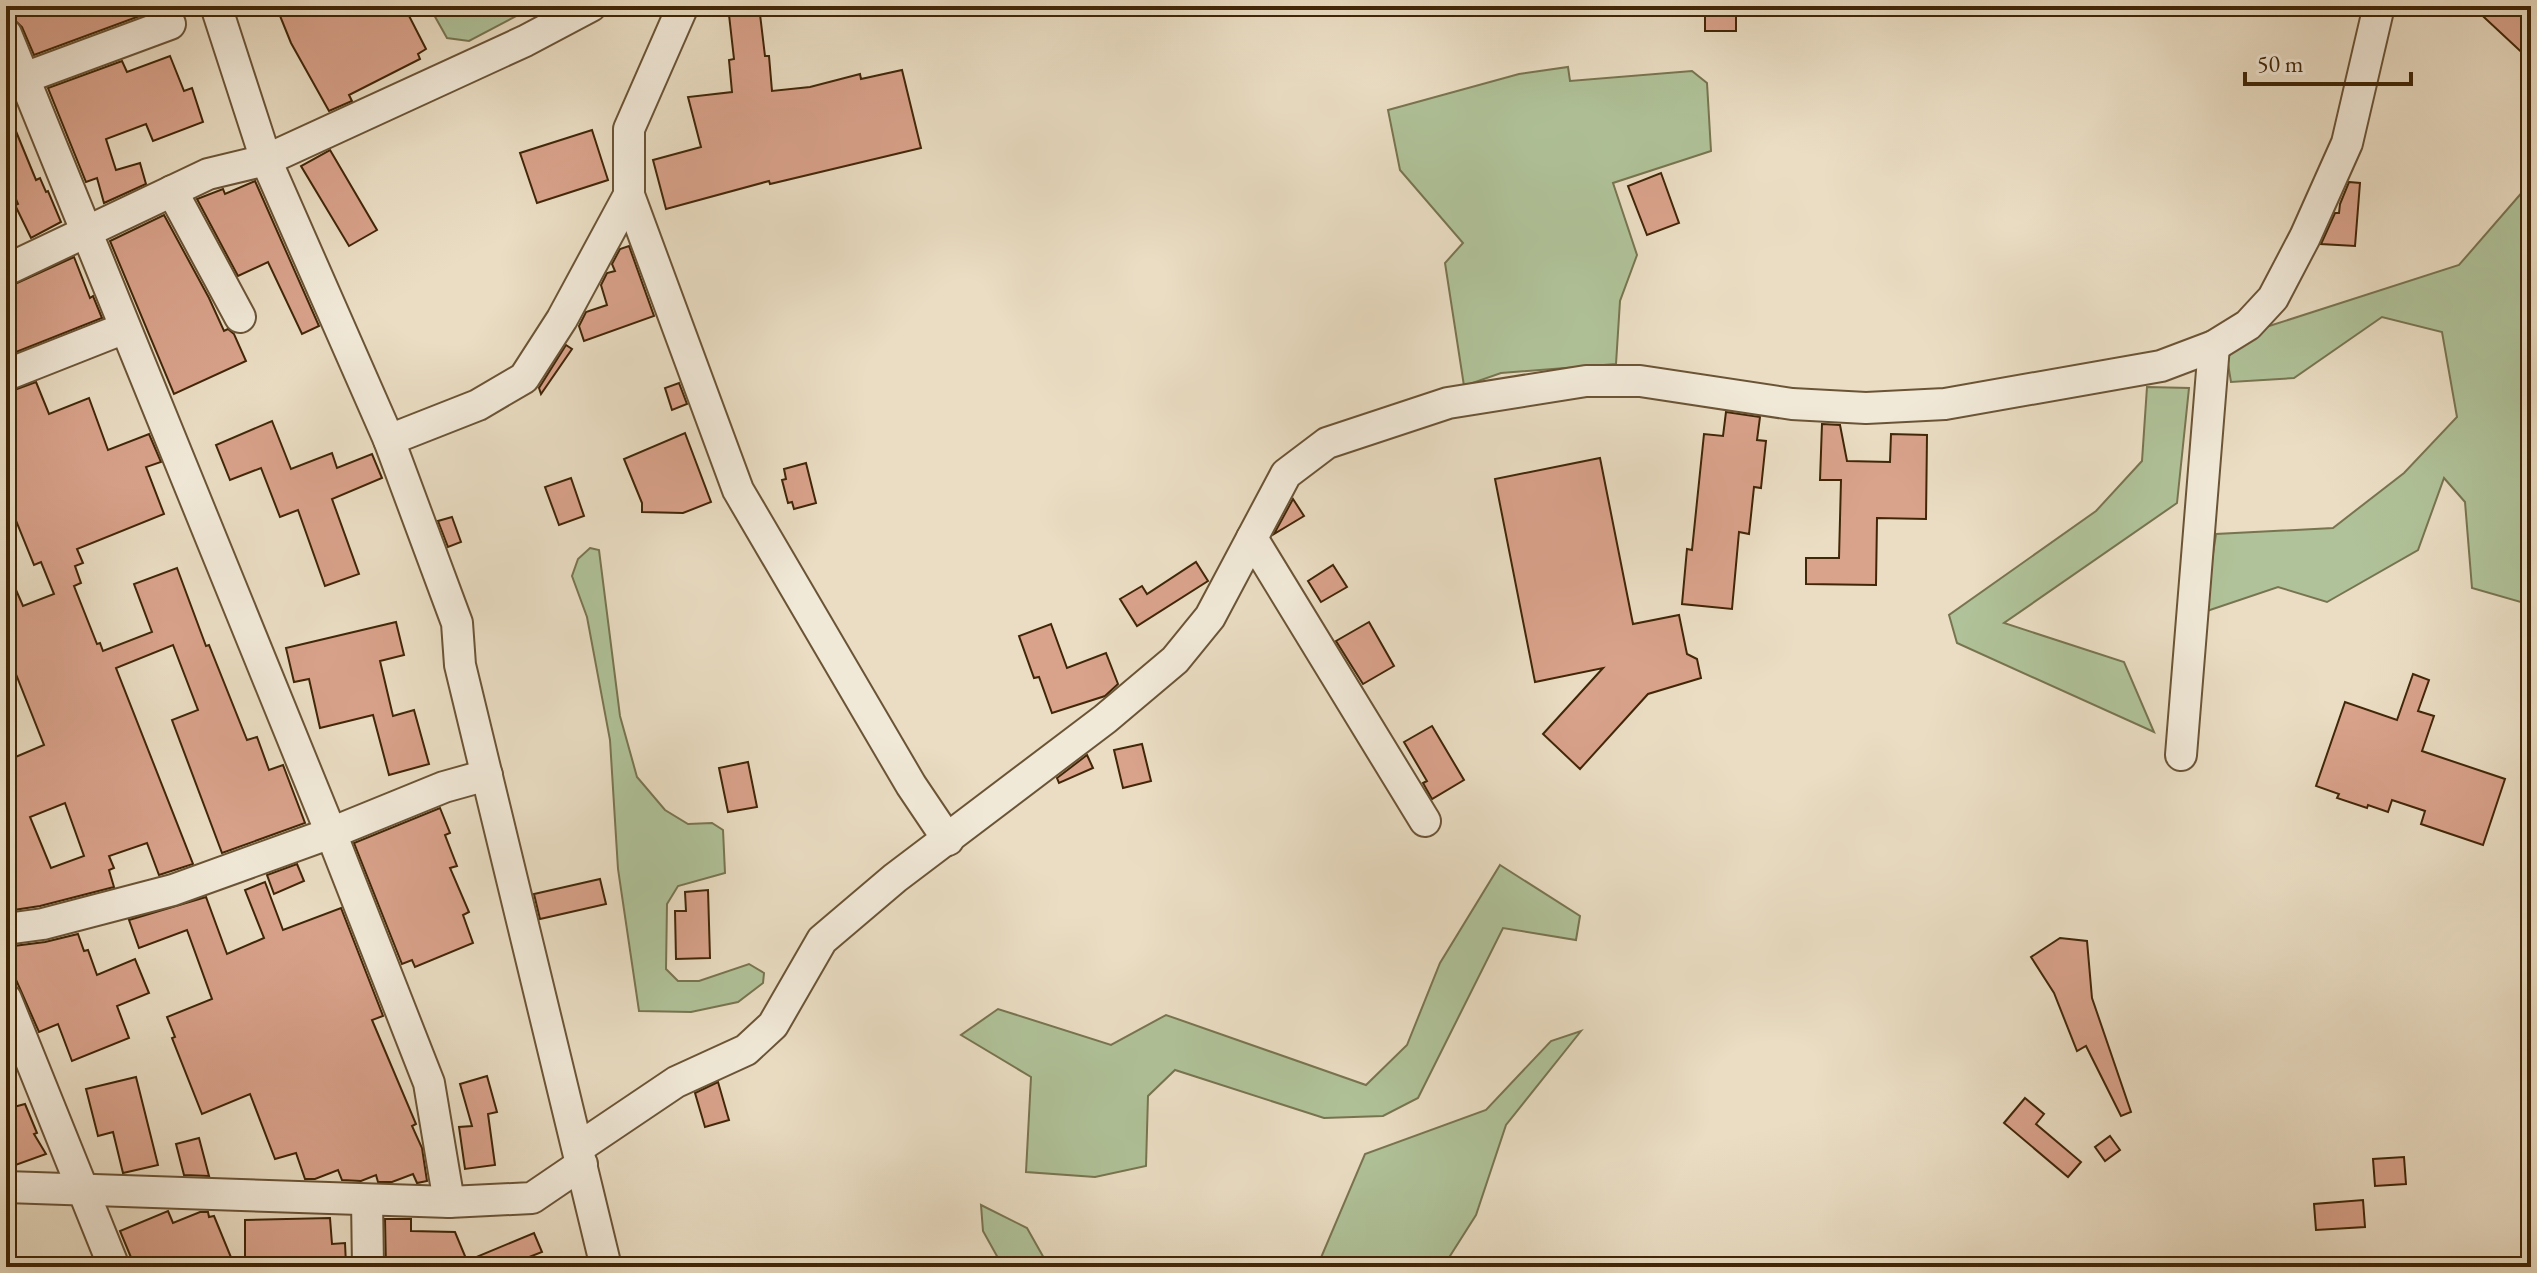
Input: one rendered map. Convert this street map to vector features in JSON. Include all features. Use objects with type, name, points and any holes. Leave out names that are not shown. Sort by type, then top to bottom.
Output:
[{"type":"street","points":[[216,6],[266,160],[389,440],[457,623],[460,665],[606,1267]]},
{"type":"street","points":[[6,270],[208,174],[266,160],[525,41],[591,6]]},
{"type":"street","points":[[683,6],[629,129],[629,195],[738,490],[911,785],[948,840]]},
{"type":"street","points":[[6,1187],[449,1202],[532,1198],[580,1156],[676,1082],[746,1050],[773,1025],[822,940],[895,878],[1105,719],[1175,660],[1210,617],[1286,474],[1327,443],[1448,403],[1586,381],[1640,381],[1792,404],[1866,408],[1945,404],[2161,366],[2214,346],[2248,325],[2273,298],[2305,237],[2347,143],[2379,6]]},
{"type":"street","points":[[24,78],[170,24]]},
{"type":"street","points":[[6,34],[331,833],[429,1083],[449,1202]]},
{"type":"street","points":[[172,191],[240,317]]},
{"type":"street","points":[[389,440],[478,405],[524,378],[562,319],[629,195]]},
{"type":"street","points":[[6,375],[125,328]]},
{"type":"street","points":[[2181,755],[2214,346]]},
{"type":"street","points":[[1252,538],[1425,821]]},
{"type":"street","points":[[6,929],[43,924],[173,890],[331,833],[444,787],[487,775]]},
{"type":"street","points":[[6,999],[114,1267]]},
{"type":"street","points":[[367,1200],[368,1267]]},
{"type":"green space","points":[[429,6],[535,6],[469,41],[447,38]]},
{"type":"green space","points":[[1568,67],[1570,81],[1692,71],[1707,83],[1711,151],[1613,183],[1637,255],[1620,301],[1616,364],[1501,373],[1464,386],[1445,263],[1463,243],[1400,170],[1388,110],[1519,74]]},
{"type":"green space","points":[[2531,182],[2531,605],[2472,588],[2465,502],[2444,478],[2418,550],[2327,602],[2278,587],[2204,612],[2216,534],[2333,528],[2404,473],[2457,417],[2442,332],[2382,317],[2294,378],[2231,382],[2226,352],[2266,327],[2459,265]]},
{"type":"green space","points":[[2147,387],[2189,388],[2177,503],[2004,623],[2124,662],[2154,732],[1957,643],[1949,615],[2096,511],[2142,461]]},
{"type":"green space","points":[[590,548],[599,550],[620,716],[637,777],[665,810],[688,824],[712,823],[723,830],[725,873],[678,886],[667,904],[666,969],[678,981],[699,981],[749,964],[764,973],[763,983],[738,1002],[691,1012],[639,1011],[618,869],[610,740],[587,617],[572,576],[578,559]]},
{"type":"green space","points":[[1500,865],[1580,916],[1576,940],[1503,928],[1418,1098],[1383,1116],[1324,1118],[1175,1070],[1148,1096],[1146,1166],[1095,1177],[1026,1172],[1031,1077],[961,1035],[998,1009],[1111,1045],[1166,1015],[1366,1085],[1407,1045],[1440,963]]},
{"type":"green space","points":[[1581,1031],[1506,1125],[1476,1215],[1443,1267],[1317,1267],[1365,1154],[1486,1110],[1551,1041]]},
{"type":"green space","points":[[981,1205],[1027,1228],[1049,1267],[1003,1267],[983,1231]]},
{"type":"building","points":[[37,6],[182,6],[164,7],[34,55],[22,27],[10,16]]},
{"type":"building","points":[[276,6],[373,6],[377,14],[392,6],[404,6],[426,49],[418,54],[420,59],[349,95],[352,101],[329,111],[291,43]]},
{"type":"building","points":[[728,6],[759,6],[772,91],[810,87],[860,74],[861,79],[902,70],[921,148],[770,184],[769,181],[666,209],[653,160],[701,147],[688,97],[732,92],[729,60],[734,59]]},
{"type":"building","points":[[1705,6],[1736,6],[1736,31],[1705,31]]},
{"type":"building","points":[[2472,6],[2531,6],[2531,61]]},
{"type":"building","points":[[170,56],[184,91],[192,88],[203,122],[153,141],[146,124],[106,139],[116,170],[140,163],[146,184],[104,203],[97,178],[86,182],[48,88],[122,61],[127,72]]},
{"type":"building","points":[[6,107],[36,180],[40,178],[48,191],[61,222],[31,238],[15,205],[18,204],[6,176]]},
{"type":"building","points":[[592,130],[608,180],[537,203],[520,153]]},
{"type":"building","points":[[330,150],[377,230],[349,246],[301,166]]},
{"type":"building","points":[[1661,173],[1679,223],[1647,235],[1628,186]]},
{"type":"building","points":[[255,181],[319,326],[302,334],[268,262],[238,276],[197,199],[223,189],[225,194]]},
{"type":"building","points":[[2349,182],[2360,183],[2355,246],[2321,244],[2335,213],[2339,213]]},
{"type":"building","points":[[164,215],[224,331],[228,329],[234,334],[246,361],[174,394],[110,241]]},
{"type":"building","points":[[629,246],[654,316],[584,341],[579,326],[586,312],[607,305],[601,285],[607,273],[615,271],[612,264],[620,249]]},
{"type":"building","points":[[74,257],[90,298],[93,296],[102,318],[6,356],[6,288]]},
{"type":"building","points":[[566,345],[572,349],[541,394],[539,388]]},
{"type":"building","points":[[36,382],[49,414],[89,398],[108,450],[149,434],[161,462],[146,467],[164,514],[77,549],[83,563],[75,566],[81,583],[74,586],[97,644],[100,643],[103,651],[152,632],[134,584],[177,568],[206,646],[209,645],[247,740],[257,737],[269,770],[283,765],[305,823],[222,853],[172,720],[198,710],[173,645],[116,668],[193,864],[159,875],[147,843],[109,856],[114,868],[109,870],[114,887],[7,911],[6,761],[44,745],[6,649],[6,567],[23,606],[54,594],[41,562],[34,565],[6,496],[6,393]],"holes":[[[65,803],[84,856],[51,868],[30,817]]]},
{"type":"building","points":[[679,383],[687,404],[672,410],[665,388]]},
{"type":"building","points":[[1726,412],[1760,417],[1757,440],[1766,441],[1761,488],[1754,487],[1749,534],[1739,532],[1732,609],[1682,604],[1687,549],[1692,550],[1704,434],[1723,436]]},
{"type":"building","points":[[272,421],[291,469],[332,453],[337,468],[372,454],[382,478],[332,499],[359,574],[325,586],[298,510],[280,517],[261,468],[230,480],[216,445]]},
{"type":"building","points":[[1822,424],[1840,425],[1847,461],[1890,462],[1891,434],[1927,435],[1926,519],[1877,518],[1876,585],[1806,584],[1806,558],[1839,558],[1841,480],[1820,480]]},
{"type":"building","points":[[685,433],[711,502],[683,513],[642,512],[642,503],[624,459]]},
{"type":"building","points":[[1600,458],[1633,624],[1679,615],[1687,654],[1697,659],[1701,678],[1648,694],[1580,769],[1543,734],[1603,668],[1535,682],[1495,479]]},
{"type":"building","points":[[806,463],[816,503],[794,509],[792,502],[788,503],[782,480],[786,479],[784,469]]},
{"type":"building","points":[[571,478],[584,516],[559,525],[545,487]]},
{"type":"building","points":[[1293,499],[1304,516],[1274,534]]},
{"type":"building","points":[[452,517],[461,542],[448,547],[438,521]]},
{"type":"building","points":[[1196,562],[1208,581],[1137,626],[1120,599],[1142,586],[1147,594]]},
{"type":"building","points":[[1333,565],[1347,587],[1321,602],[1308,581]]},
{"type":"building","points":[[396,622],[404,655],[380,661],[393,716],[414,710],[429,764],[389,775],[373,715],[320,728],[309,679],[294,682],[286,648]]},
{"type":"building","points":[[1369,622],[1394,666],[1363,684],[1336,641]]},
{"type":"building","points":[[1051,624],[1067,668],[1106,653],[1118,684],[1105,696],[1052,713],[1039,677],[1034,678],[1019,636]]},
{"type":"building","points":[[2413,674],[2429,680],[2418,711],[2434,716],[2422,751],[2505,779],[2483,845],[2421,824],[2425,811],[2392,800],[2388,812],[2368,805],[2367,808],[2337,798],[2339,794],[2316,786],[2345,702],[2397,720]]},
{"type":"building","points":[[1432,726],[1464,780],[1432,799],[1423,783],[1427,781],[1404,742]]},
{"type":"building","points":[[1142,744],[1151,781],[1123,788],[1114,750]]},
{"type":"building","points":[[1087,755],[1093,768],[1059,783],[1057,778]]},
{"type":"building","points":[[748,762],[757,807],[728,812],[719,768]]},
{"type":"building","points":[[440,808],[450,833],[445,835],[457,866],[450,868],[469,912],[463,915],[473,943],[415,967],[412,960],[402,964],[354,843]]},
{"type":"building","points":[[297,864],[304,881],[274,894],[267,875]]},
{"type":"building","points":[[600,879],[606,904],[540,919],[534,894]]},
{"type":"building","points":[[265,882],[283,930],[341,908],[383,1016],[372,1020],[416,1124],[412,1126],[422,1148],[427,1181],[417,1183],[413,1174],[392,1182],[378,1182],[376,1175],[361,1181],[342,1180],[338,1170],[315,1179],[305,1179],[296,1153],[275,1159],[250,1094],[202,1114],[172,1038],[175,1037],[167,1017],[212,999],[187,930],[139,948],[129,920],[206,897],[227,954],[264,938],[245,890]]},
{"type":"building","points":[[708,890],[710,958],[676,959],[675,911],[686,911],[685,892]]},
{"type":"building","points":[[78,934],[97,975],[135,959],[149,993],[117,1006],[129,1038],[72,1061],[58,1024],[39,1032],[6,957],[6,947]]},
{"type":"building","points":[[2060,938],[2087,941],[2092,998],[2131,1112],[2121,1116],[2086,1046],[2077,1051],[2054,993],[2031,957]]},
{"type":"building","points":[[487,1076],[497,1112],[488,1114],[495,1165],[465,1169],[459,1127],[472,1126],[460,1084]]},
{"type":"building","points":[[136,1077],[158,1165],[123,1173],[113,1132],[98,1136],[86,1089]]},
{"type":"building","points":[[718,1082],[729,1120],[705,1127],[695,1093]]},
{"type":"building","points":[[2025,1098],[2044,1114],[2036,1124],[2081,1162],[2068,1177],[2004,1123]]},
{"type":"building","points":[[25,1104],[37,1133],[34,1134],[46,1154],[10,1167],[6,1156],[6,1109]]},
{"type":"building","points":[[2110,1136],[2120,1150],[2105,1161],[2095,1147]]},
{"type":"building","points":[[199,1138],[209,1176],[184,1175],[176,1144]]},
{"type":"building","points":[[2404,1157],[2406,1184],[2375,1186],[2373,1159]]},
{"type":"building","points":[[2363,1200],[2365,1227],[2316,1230],[2314,1204]]},
{"type":"building","points":[[168,1211],[173,1223],[200,1212],[214,1216],[235,1267],[135,1267],[120,1231]]},
{"type":"building","points":[[330,1218],[332,1244],[345,1243],[346,1265],[245,1265],[245,1220]]},
{"type":"building","points":[[385,1219],[411,1219],[411,1231],[455,1232],[467,1261],[534,1233],[542,1252],[504,1267],[386,1267]]}]
